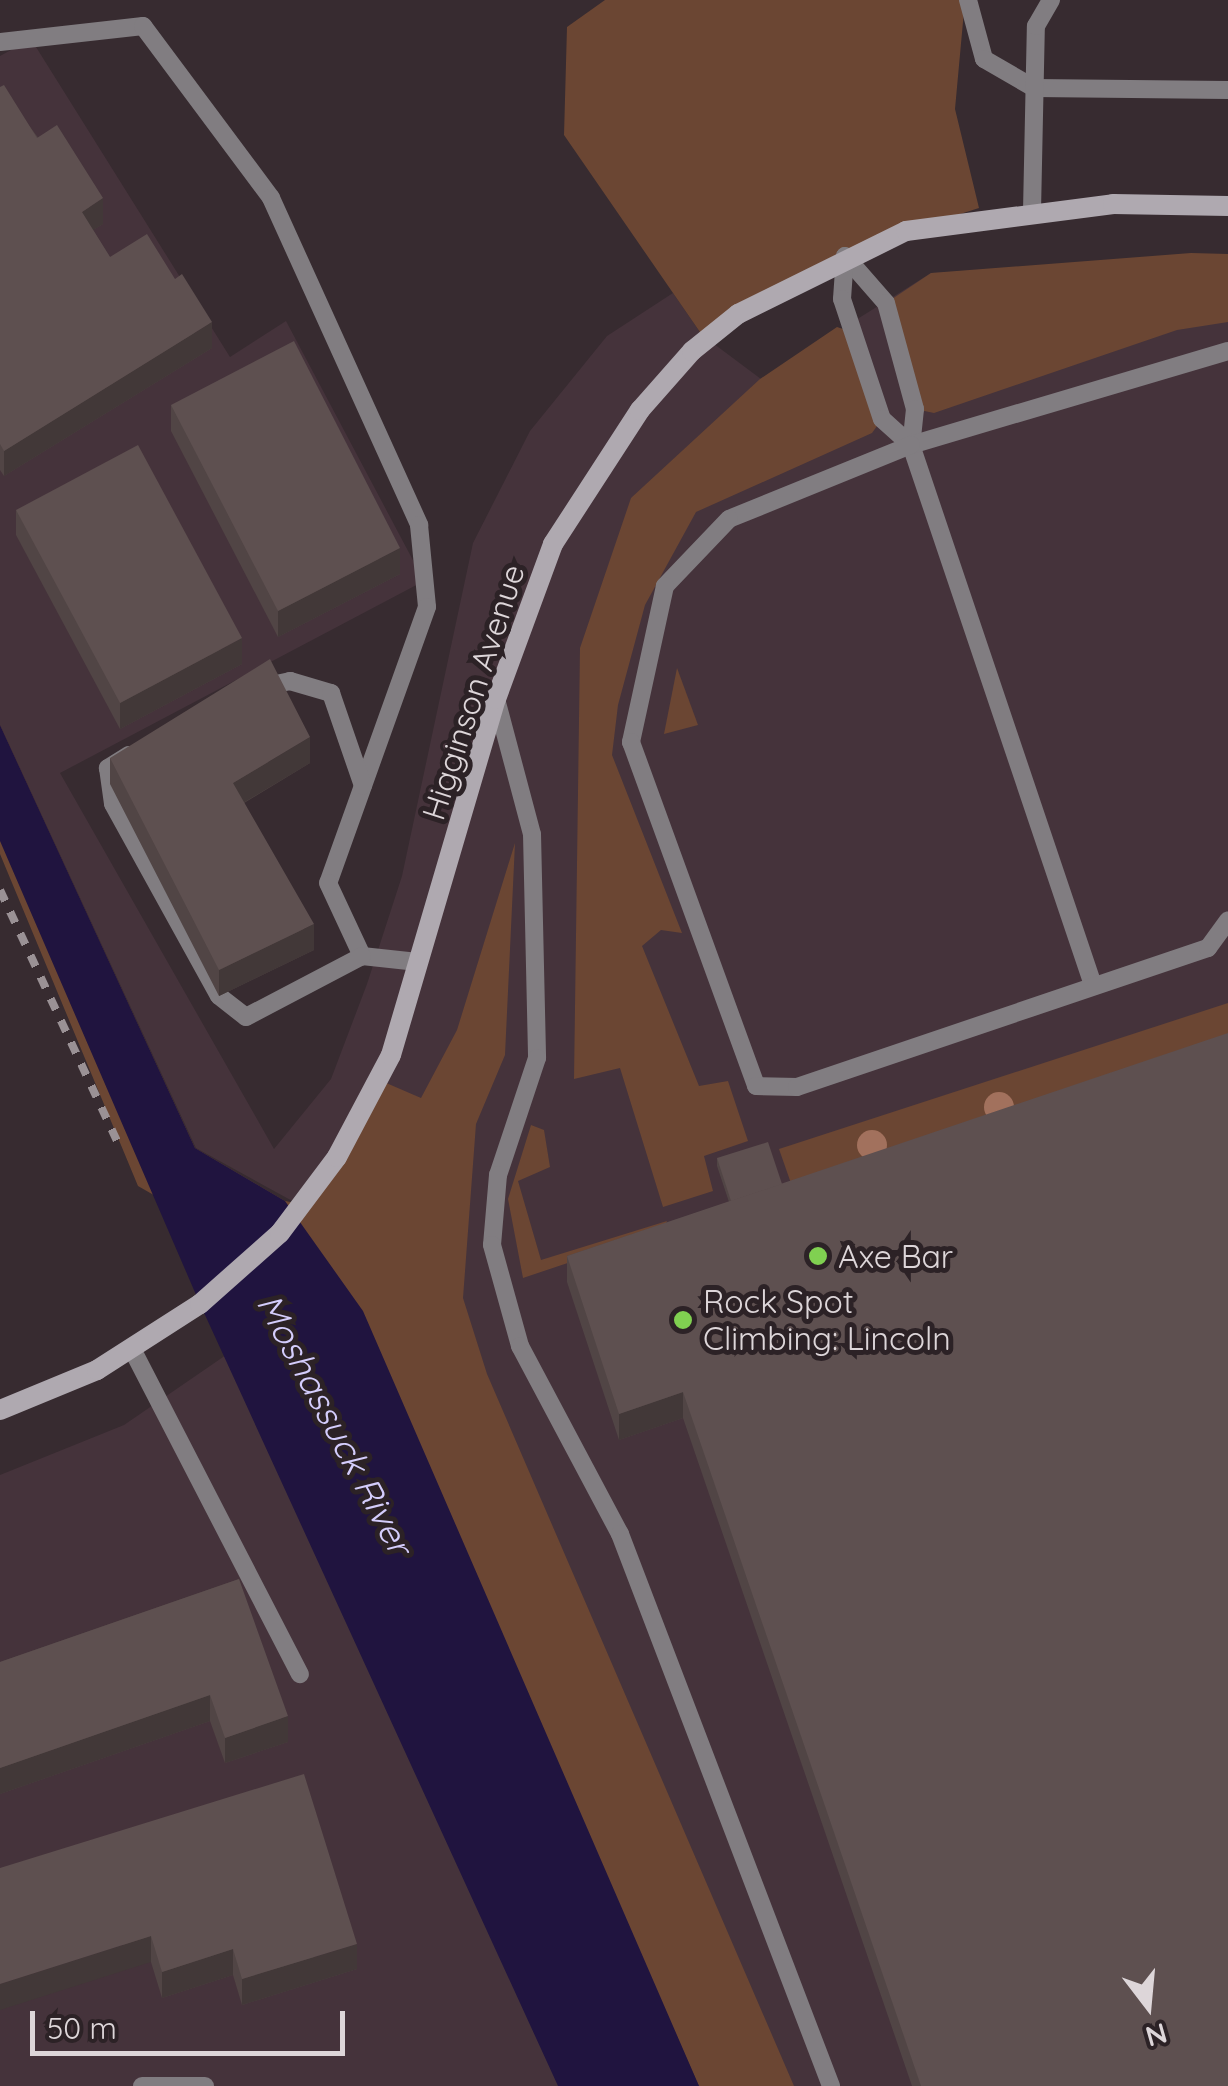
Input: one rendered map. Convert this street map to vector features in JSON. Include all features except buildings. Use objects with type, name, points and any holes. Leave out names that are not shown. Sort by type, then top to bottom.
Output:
[{"type":"street","name":"Higginson Avenue","points":[[0,1410],[132,1349],[200,1304],[295,1216],[391,1056],[496,699],[553,544],[640,410],[738,314],[844,256],[906,231],[1032,211],[1228,206]]},
{"type":"lane","points":[[968,0],[984,60],[1034,88],[1228,90]]},
{"type":"lane","points":[[1032,211],[1036,26],[1051,0]]},
{"type":"lane","points":[[0,42],[144,26],[270,198],[419,525],[427,608],[328,883],[362,956]]},
{"type":"lane","points":[[844,256],[842,300],[882,419],[911,446]]},
{"type":"lane","points":[[844,256],[886,303],[915,409],[911,446],[1092,982]]},
{"type":"lane","points":[[1228,351],[911,446],[729,520],[665,586],[631,742],[756,1086],[797,1088],[1092,982],[1208,948],[1228,920]]},
{"type":"lane","points":[[233,693],[290,681],[331,692],[363,786]]},
{"type":"lane","points":[[496,699],[532,834],[537,1058],[498,1175],[492,1245],[520,1346],[620,1534],[831,2086]]},
{"type":"lane","points":[[155,740],[108,768],[113,804],[219,996],[246,1017],[362,956],[418,962]]},
{"type":"lane","points":[[132,1349],[300,1674]]},
{"type":"lane","points":[[142,2086],[205,2086]]},
{"type":"shaded area","points":[[605,0],[965,0],[955,109],[979,208],[841,252],[702,335],[564,135],[567,27]]},
{"type":"shaded area","points":[[31,39],[230,357],[286,321],[424,581],[60,773],[274,1149],[331,1079],[367,984],[402,876],[473,543],[530,431],[607,336],[673,293],[702,335],[761,379],[931,273],[1228,254],[1228,2086],[0,2086],[0,1475],[124,1425],[245,1342],[296,1203],[196,1148],[0,725],[0,56]]},
{"type":"shaded area","points":[[1191,253],[1228,254],[1228,322],[1177,330],[934,413],[915,409],[886,303],[931,273]]},
{"type":"shaded area","points":[[837,327],[852,332],[882,419],[872,433],[696,512],[645,605],[618,705],[612,755],[682,933],[661,930],[642,946],[699,1086],[728,1081],[748,1141],[704,1156],[713,1191],[663,1207],[620,1068],[574,1079],[580,648],[631,498],[760,379]]},
{"type":"shaded area","points":[[677,668],[698,725],[664,734]]},
{"type":"shaded area","points":[[0,725],[195,1148],[285,1201],[296,1203],[377,1079],[421,1098],[457,1030],[515,843],[505,1055],[476,1124],[463,1298],[487,1374],[794,2086],[699,2086],[578,1814],[253,1252],[138,1186],[0,854]]},
{"type":"shaded area","points":[[1228,1003],[1228,1043],[793,1189],[779,1149]]},
{"type":"shaded area","points":[[531,1125],[544,1130],[550,1167],[518,1181],[541,1260],[667,1221],[663,1231],[523,1278],[508,1199]]},
{"type":"water","name":"Moshassuck River","points":[[0,725],[195,1148],[285,1201],[363,1311],[699,2086],[558,2086],[200,1304],[0,841]]},
{"type":"railway","points":[[0,890],[121,1150]]},
{"type":"place","name":"Axe Bar","points":[[818,1256]]},
{"type":"place","name":"Rock Spot Climbing: Lincoln","points":[[683,1320]]}]
